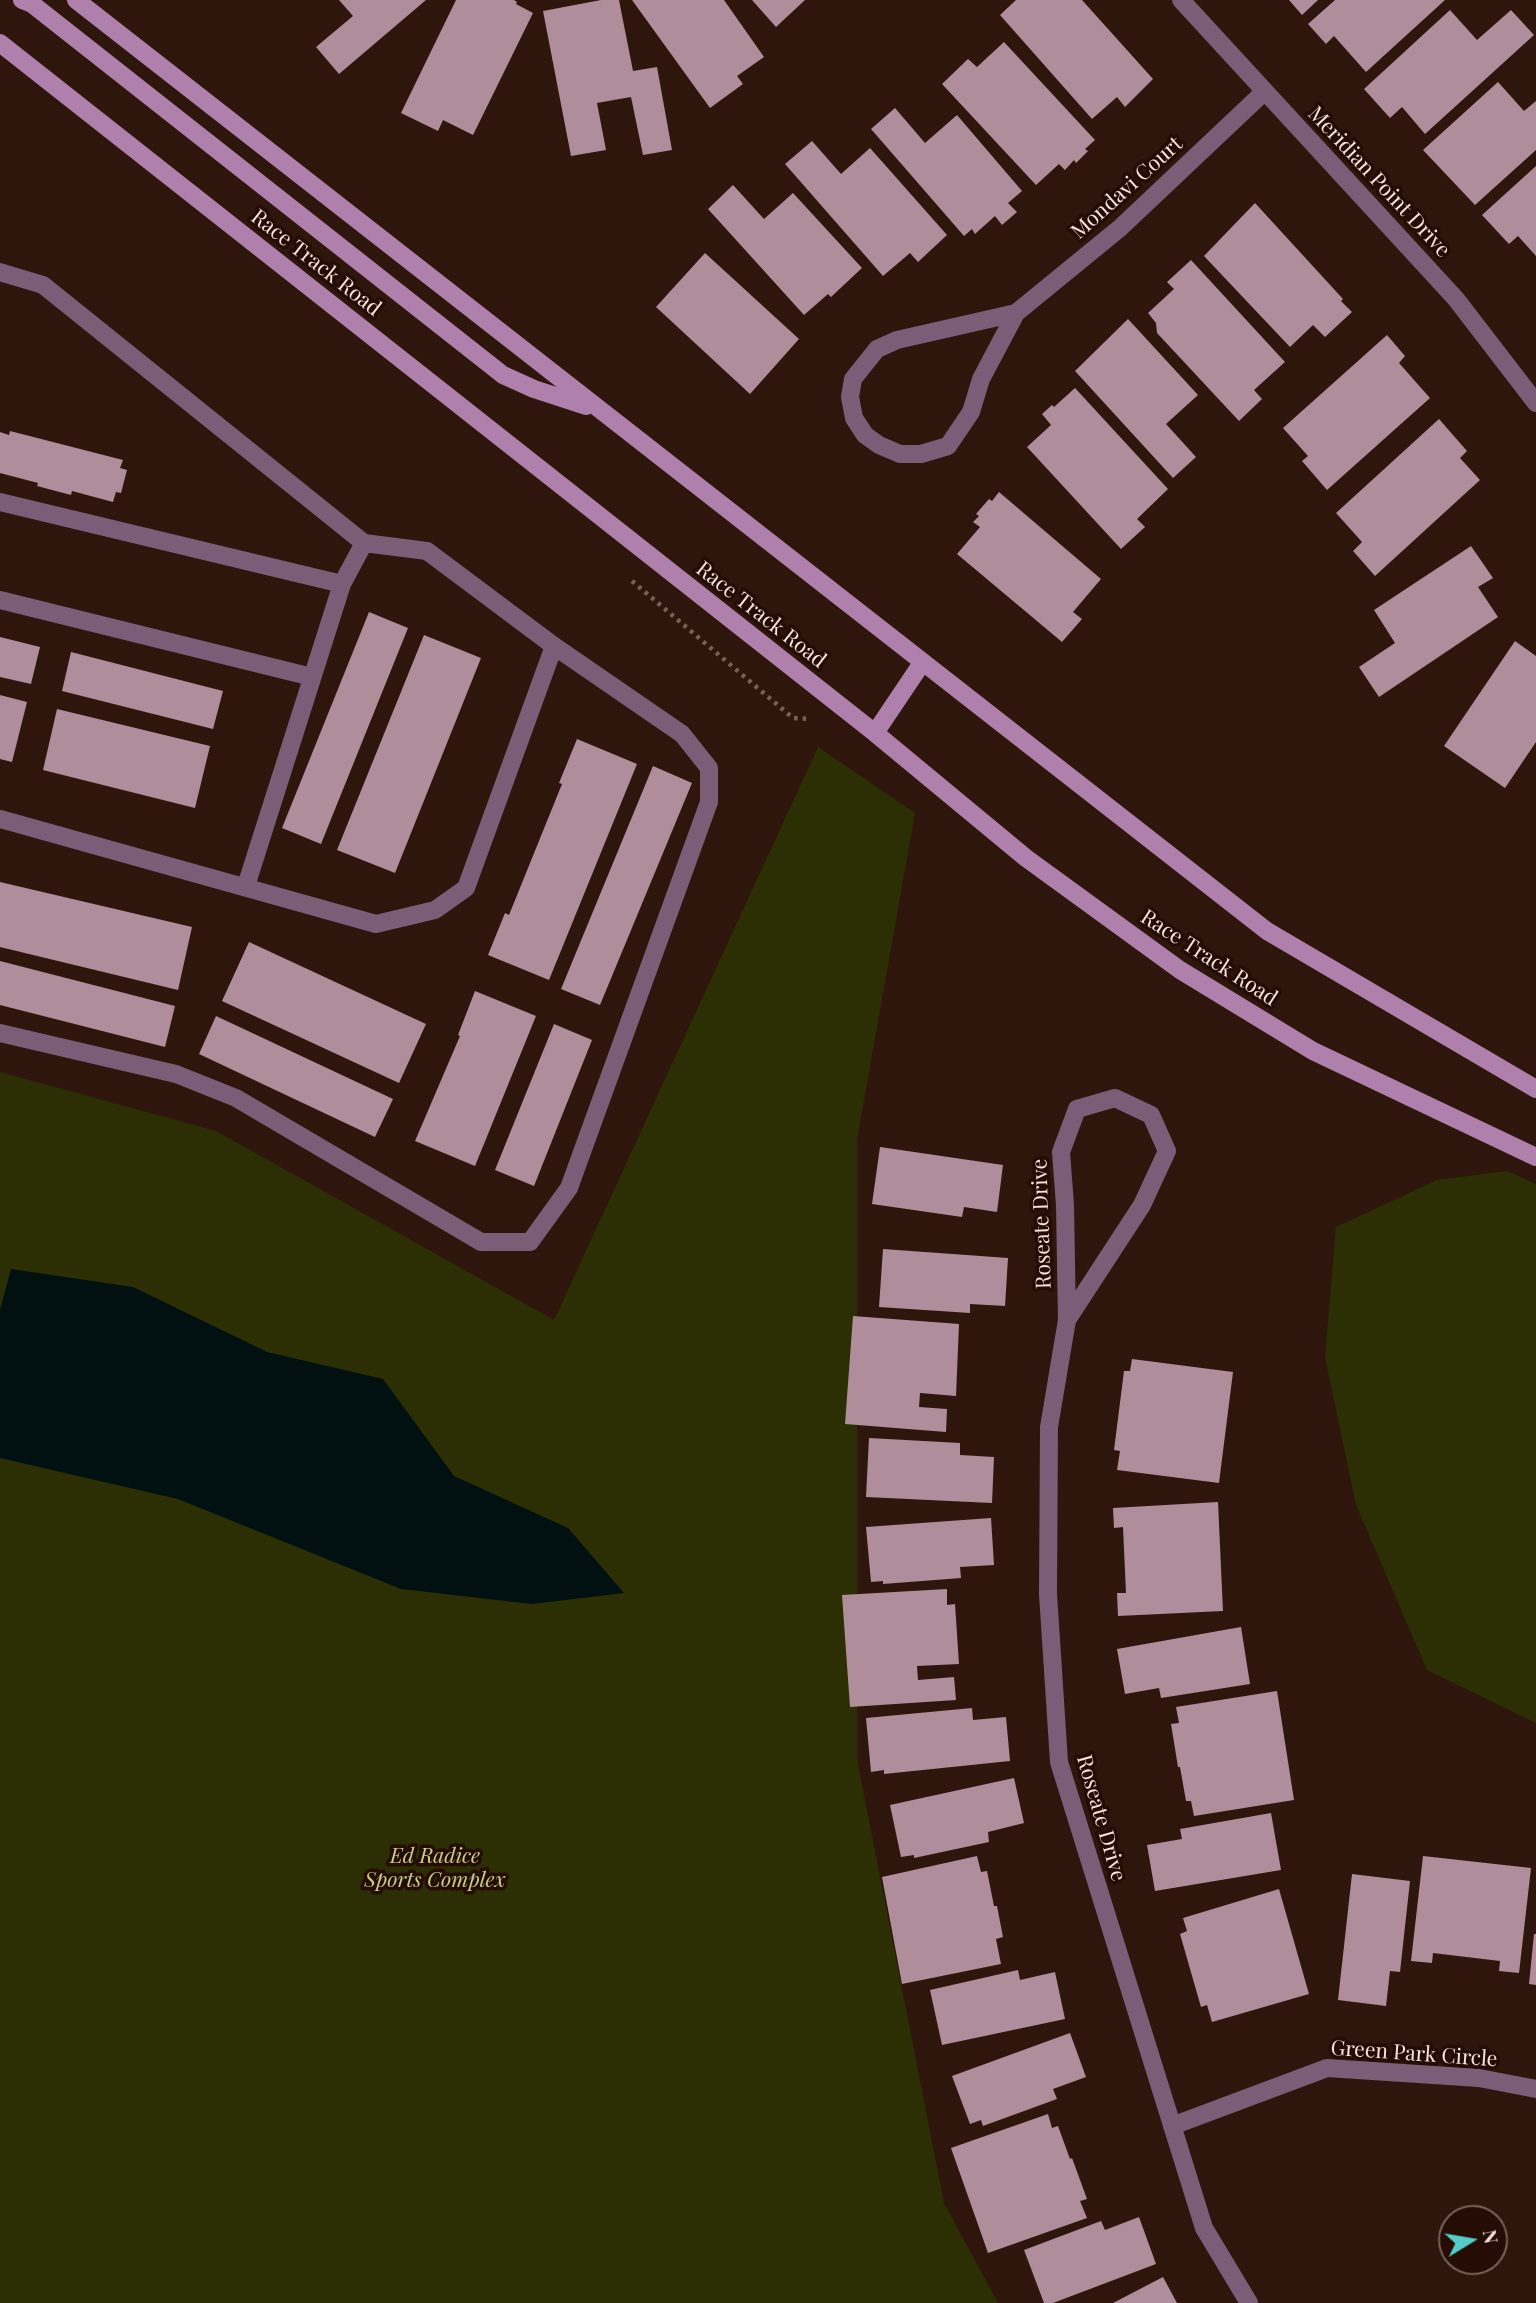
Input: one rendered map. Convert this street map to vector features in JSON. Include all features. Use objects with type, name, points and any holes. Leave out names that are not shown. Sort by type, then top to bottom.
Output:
[{"type":"main road","points":[[22,0],[32,4],[503,375],[534,389],[600,410]]},
{"type":"main road","points":[[76,0],[1266,931],[1536,1089]]},
{"type":"main road","name":"Race Track Road","points":[[0,43],[875,733],[1026,858],[1180,970],[1313,1051],[1536,1157]]},
{"type":"main road","points":[[875,733],[922,663]]},
{"type":"street","name":"Meridian Point Drive","points":[[1181,0],[1456,299],[1536,404]]},
{"type":"street","name":"Mondavi Court","points":[[1016,313],[897,340],[877,349],[853,379],[850,397],[854,418],[865,435],[879,445],[900,454],[921,454],[948,446],[971,412],[981,379],[1016,313],[1120,228],[1264,92]]},
{"type":"street","points":[[0,272],[43,285],[364,543],[427,551],[554,646],[682,734],[709,768],[709,802],[569,1188],[530,1242],[481,1242],[236,1098],[176,1074],[0,1033]]},
{"type":"street","points":[[0,502],[342,584]]},
{"type":"street","points":[[246,886],[342,584],[364,543]]},
{"type":"street","points":[[0,600],[312,677]]},
{"type":"street","points":[[0,819],[246,886],[376,925],[435,910],[466,888],[554,646]]},
{"type":"street","name":"Roseate Drive","points":[[1067,1320],[1142,1205],[1167,1152],[1151,1115],[1115,1098],[1077,1109],[1061,1152],[1065,1205],[1067,1320],[1049,1427],[1048,1594],[1059,1762],[1204,2228],[1249,2303]]},
{"type":"street","name":"Green Park Circle","points":[[1172,2126],[1327,2068],[1479,2078],[1536,2089]]},
{"type":"green space","name":"Ed Radice Sports Complex","points":[[818,747],[915,813],[857,1140],[857,1759],[944,2203],[998,2303],[0,2303],[0,1072],[216,1131],[554,1320]]},
{"type":"green space","points":[[1507,1171],[1536,1184],[1536,1723],[1427,1670],[1356,1505],[1325,1357],[1336,1227],[1437,1180]]},
{"type":"shaded area","points":[[11,1269],[133,1287],[267,1352],[383,1379],[454,1476],[568,1528],[624,1593],[532,1604],[401,1589],[178,1499],[0,1458],[0,1310]]},
{"type":"building","points":[[339,0],[426,0],[339,74],[316,47],[353,16]]},
{"type":"building","points":[[456,0],[514,0],[516,4],[533,13],[473,135],[443,120],[438,131],[401,113]]},
{"type":"building","points":[[601,0],[619,0],[633,71],[657,67],[672,150],[643,155],[631,97],[597,103],[606,150],[571,156],[543,11]]},
{"type":"building","points":[[632,0],[724,0],[764,57],[737,76],[743,84],[710,108]]},
{"type":"building","points":[[752,0],[805,0],[776,27]]},
{"type":"building","points":[[1016,0],[1082,0],[1153,79],[1125,107],[1117,97],[1092,119],[1000,15]]},
{"type":"building","points":[[1289,0],[1318,0],[1302,15]]},
{"type":"building","points":[[1335,0],[1445,0],[1366,72],[1334,36],[1326,44],[1308,24]]},
{"type":"building","points":[[1450,10],[1477,40],[1511,10],[1534,35],[1425,134],[1402,107],[1390,118],[1364,89]]},
{"type":"building","points":[[1004,42],[1095,140],[1076,163],[1074,160],[1065,170],[1059,164],[1036,185],[942,84],[968,59],[977,67]]},
{"type":"building","points":[[1498,82],[1524,111],[1536,101],[1536,150],[1475,205],[1423,150]]},
{"type":"building","points":[[895,108],[925,143],[957,115],[1022,191],[1008,203],[1017,212],[1002,225],[995,216],[975,234],[972,229],[964,236],[871,129]]},
{"type":"building","points":[[812,141],[841,174],[870,148],[947,235],[918,262],[910,253],[883,276],[785,164]]},
{"type":"building","points":[[1536,166],[1536,256],[1518,236],[1509,244],[1482,215]]},
{"type":"building","points":[[733,185],[764,219],[793,193],[862,268],[831,297],[828,294],[804,315],[708,209]]},
{"type":"building","points":[[1255,203],[1352,312],[1325,337],[1313,325],[1290,347],[1204,256]]},
{"type":"building","points":[[705,253],[799,339],[750,394],[656,307]]},
{"type":"building","points":[[1191,260],[1285,362],[1254,390],[1262,399],[1239,421],[1157,333],[1156,323],[1148,313],[1174,289],[1167,282]]},
{"type":"building","points":[[1128,319],[1198,395],[1166,424],[1196,457],[1173,478],[1075,371]]},
{"type":"building","points":[[1387,335],[1405,356],[1399,363],[1430,398],[1327,490],[1302,461],[1308,456],[1283,428]]},
{"type":"building","points":[[1075,388],[1168,489],[1137,519],[1145,527],[1121,549],[1027,447],[1051,425],[1042,414]]},
{"type":"building","points":[[1439,419],[1467,451],[1460,458],[1480,480],[1375,576],[1353,551],[1362,542],[1336,513]]},
{"type":"building","points":[[10,431],[123,460],[120,468],[127,470],[121,493],[116,492],[113,502],[72,491],[71,495],[0,473],[0,432],[9,435]]},
{"type":"building","points":[[999,492],[1101,579],[1073,612],[1082,619],[1062,642],[957,554],[980,527],[973,522],[979,516],[976,514]]},
{"type":"building","points":[[1471,546],[1493,578],[1478,587],[1498,617],[1379,697],[1359,667],[1395,643],[1374,610]]},
{"type":"building","points":[[369,612],[408,628],[321,844],[282,828]]},
{"type":"building","points":[[424,635],[481,658],[395,873],[337,850]]},
{"type":"building","points":[[0,637],[40,647],[31,684],[0,677]]},
{"type":"building","points":[[1515,641],[1536,656],[1536,742],[1505,788],[1444,746]]},
{"type":"building","points":[[71,652],[223,691],[213,729],[62,691]]},
{"type":"building","points":[[0,695],[27,702],[12,762],[0,759]]},
{"type":"building","points":[[57,709],[210,746],[195,808],[43,770]]},
{"type":"building","points":[[577,739],[637,764],[549,980],[488,955],[505,913],[509,915],[562,784],[559,783]]},
{"type":"building","points":[[653,766],[692,783],[600,1005],[561,989]]},
{"type":"building","points":[[0,882],[192,927],[178,990],[0,947]]},
{"type":"building","points":[[249,942],[426,1024],[399,1083],[222,1001]]},
{"type":"building","points":[[0,961],[175,1006],[165,1047],[0,1005]]},
{"type":"building","points":[[475,991],[536,1016],[475,1166],[415,1141],[460,1036],[458,1035]]},
{"type":"building","points":[[216,1016],[393,1099],[375,1137],[199,1054]]},
{"type":"building","points":[[554,1024],[592,1040],[534,1186],[495,1170]]},
{"type":"building","points":[[880,1147],[1003,1165],[997,1212],[964,1207],[962,1217],[872,1204]]},
{"type":"building","points":[[883,1249],[1008,1258],[1005,1306],[970,1304],[970,1313],[879,1307]]},
{"type":"building","points":[[853,1316],[959,1324],[956,1396],[920,1393],[919,1407],[947,1409],[946,1432],[845,1424]]},
{"type":"building","points":[[1132,1359],[1233,1372],[1219,1483],[1117,1470],[1120,1451],[1114,1450],[1124,1371],[1130,1371]]},
{"type":"building","points":[[869,1438],[960,1443],[960,1455],[994,1457],[992,1503],[866,1497]]},
{"type":"building","points":[[1218,1502],[1223,1611],[1118,1616],[1117,1593],[1126,1593],[1123,1527],[1114,1528],[1113,1508]]},
{"type":"building","points":[[991,1518],[994,1565],[960,1567],[961,1578],[883,1584],[883,1581],[871,1582],[866,1527]]},
{"type":"building","points":[[947,1589],[947,1605],[955,1604],[959,1664],[917,1666],[918,1680],[954,1677],[956,1700],[850,1707],[842,1595]]},
{"type":"building","points":[[1241,1627],[1250,1684],[1161,1698],[1159,1688],[1125,1694],[1117,1649]]},
{"type":"building","points":[[1277,1691],[1294,1800],[1194,1816],[1191,1801],[1186,1801],[1178,1767],[1171,1724],[1179,1723],[1176,1707]]},
{"type":"building","points":[[972,1708],[973,1720],[1006,1717],[1010,1761],[884,1774],[884,1770],[871,1772],[866,1718]]},
{"type":"building","points":[[1014,1778],[1024,1823],[988,1832],[989,1842],[914,1858],[914,1855],[901,1857],[890,1805]]},
{"type":"building","points":[[1271,1813],[1281,1870],[1155,1891],[1147,1845],[1182,1839],[1180,1829]]},
{"type":"building","points":[[977,1856],[981,1872],[987,1871],[994,1906],[997,1906],[1003,1937],[996,1939],[1001,1964],[902,1984],[882,1877]]},
{"type":"building","points":[[1423,1856],[1531,1868],[1519,1973],[1499,1971],[1500,1961],[1433,1953],[1432,1963],[1411,1961]]},
{"type":"building","points":[[1352,1874],[1410,1881],[1400,1972],[1390,1971],[1386,2006],[1338,2000]]},
{"type":"building","points":[[1279,1889],[1309,1994],[1212,2022],[1207,2005],[1201,2007],[1180,1934],[1187,1931],[1183,1918]]},
{"type":"building","points":[[1536,1934],[1536,1985],[1529,1984]]},
{"type":"building","points":[[1018,1970],[1020,1980],[1055,1972],[1065,2019],[942,2045],[930,1990]]},
{"type":"building","points":[[1070,2033],[1086,2077],[1053,2089],[1057,2099],[983,2126],[981,2120],[970,2124],[952,2076]]},
{"type":"building","points":[[1048,2114],[1052,2128],[1058,2126],[1070,2159],[1072,2158],[1087,2199],[1080,2201],[1087,2218],[988,2253],[951,2148]]},
{"type":"building","points":[[1139,2217],[1156,2264],[1053,2303],[1044,2303],[1024,2250],[1101,2221],[1105,2230]]},
{"type":"building","points":[[1163,2277],[1177,2303],[1113,2303]]}]
